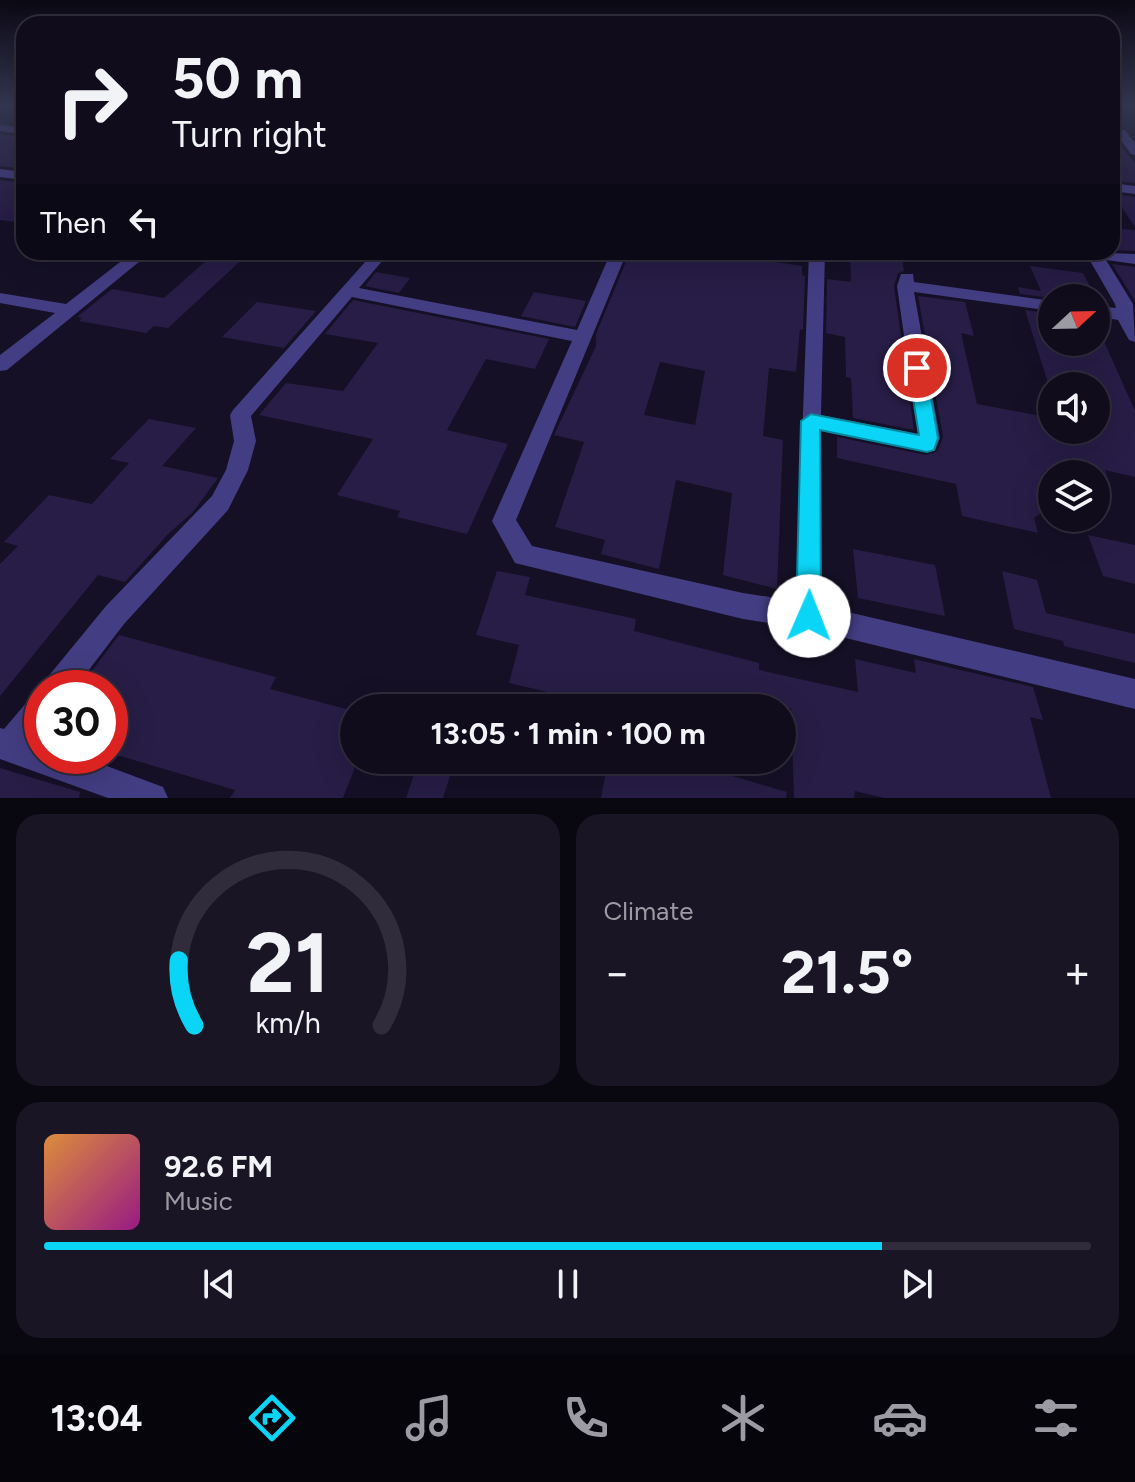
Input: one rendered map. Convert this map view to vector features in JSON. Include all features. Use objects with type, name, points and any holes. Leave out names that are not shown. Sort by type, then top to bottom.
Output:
[{"type":"street","points":[[0,365],[133,260]]},
{"type":"street","points":[[71,670],[115,615],[220,503],[237,470],[245,441],[240,415],[375,260]]},
{"type":"street","points":[[616,260],[504,521],[524,555],[743,606],[809,616],[1135,694]]},
{"type":"street","points":[[809,616],[817,260]]},
{"type":"street","points":[[1098,260],[1128,308],[1135,336]]},
{"type":"street","points":[[811,421],[927,444],[929,438],[906,281],[1038,304]]},
{"type":"street","points":[[347,291],[583,337]]},
{"type":"street","points":[[0,298],[71,310]]},
{"type":"street","points":[[24,725],[5,745],[152,798]]},
{"type":"building","points":[[0,142],[16,142],[16,168],[0,166]]},
{"type":"building","points":[[1120,145],[1135,163],[1135,183],[1120,181]]},
{"type":"building","points":[[0,180],[16,182],[16,222],[0,220]]},
{"type":"building","points":[[1120,195],[1135,197],[1135,227],[1120,204]]},
{"type":"building","points":[[1120,229],[1135,230],[1135,251],[1120,250]]},
{"type":"building","points":[[207,260],[241,260],[168,328],[154,326],[146,333],[79,321],[82,318],[77,317],[112,289],[164,298]]},
{"type":"building","points":[[627,260],[776,260],[802,266],[802,275],[805,276],[803,330],[800,329],[796,372],[769,368],[763,436],[783,440],[777,589],[723,575],[732,493],[676,480],[659,569],[601,554],[605,540],[555,527],[584,442],[554,435],[596,346],[596,334]],"holes":[[[660,362],[705,371],[695,425],[644,415]]]},
{"type":"building","points":[[850,260],[902,260],[904,271],[898,273],[894,286],[914,430],[853,418],[851,378],[846,377],[845,337],[826,333],[827,279],[851,282]]},
{"type":"building","points":[[1112,264],[1135,267],[1135,301]]},
{"type":"building","points":[[1030,266],[1083,273],[1089,284],[1038,284]]},
{"type":"building","points":[[376,272],[410,278],[399,293],[365,286]]},
{"type":"building","points":[[1018,287],[1038,290],[1038,296],[1020,294]]},
{"type":"building","points":[[534,292],[586,301],[575,327],[521,316]]},
{"type":"building","points":[[918,296],[965,302],[974,336],[961,333],[977,404],[1038,415],[1038,444],[1110,444],[1110,372],[1045,372],[1040,356],[1110,355],[1135,411],[1135,477],[1110,471],[1110,460],[1038,460],[1038,515],[1034,518],[1038,533],[962,516],[956,484],[837,458],[837,437],[926,455],[938,451],[943,437]]},
{"type":"building","points":[[353,300],[549,339],[535,369],[486,359],[447,430],[508,444],[467,534],[397,517],[400,511],[337,495],[373,439],[259,415],[286,383],[343,391],[378,343],[325,334]]},
{"type":"building","points":[[257,302],[316,311],[284,348],[222,337]]},
{"type":"building","points":[[1025,310],[1038,312],[1038,351]]},
{"type":"building","points":[[149,419],[196,428],[162,466],[218,478],[193,512],[168,534],[125,582],[98,575],[0,696],[0,564],[18,546],[4,542],[49,495],[92,504],[129,463],[110,459]]},
{"type":"building","points":[[1088,535],[1135,545],[1135,584],[1103,576]]},
{"type":"building","points":[[853,549],[935,565],[945,616],[858,598]]},
{"type":"building","points":[[497,571],[530,577],[525,595],[636,619],[634,631],[759,663],[759,670],[858,692],[855,659],[916,673],[914,659],[1033,687],[1043,720],[1030,717],[1051,798],[884,798],[855,791],[854,798],[794,798],[796,694],[556,694],[509,683],[519,645],[476,635]]},
{"type":"building","points":[[1002,571],[1037,580],[1046,613],[1135,634],[1135,663],[1064,646],[1063,641],[1014,629]]},
{"type":"building","points":[[119,635],[276,677],[270,689],[340,707],[340,774],[352,774],[343,798],[230,798],[235,790],[128,758],[128,670],[93,670]]},
{"type":"building","points":[[0,768],[80,792],[79,798],[0,798]]},
{"type":"building","points":[[414,774],[451,774],[443,798],[406,798]]},
{"type":"building","points":[[605,774],[726,774],[787,792],[786,798],[601,798]]},
{"type":"route","points":[[809,616],[811,421],[927,444],[929,438],[917,368]]}]
